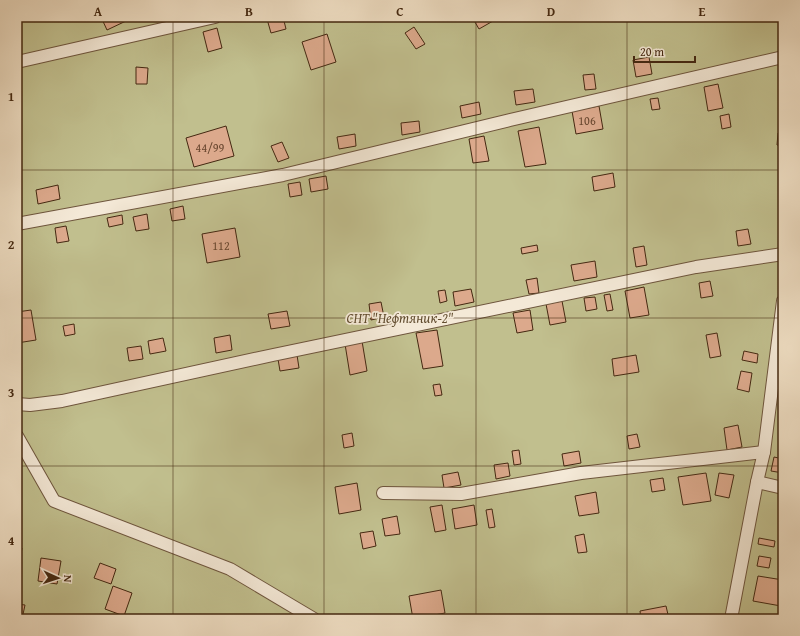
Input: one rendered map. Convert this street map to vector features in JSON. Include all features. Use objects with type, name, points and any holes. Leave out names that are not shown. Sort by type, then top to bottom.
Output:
[{"type":"lane","points":[[17,62],[215,17]]},
{"type":"lane","points":[[17,224],[283,175],[510,120],[783,58]]},
{"type":"lane","points":[[17,404],[30,405],[62,401],[289,351],[681,271],[783,254]]},
{"type":"lane","points":[[731,619],[764,452],[783,301]]},
{"type":"lane","points":[[17,436],[54,501],[230,569],[314,619]]},
{"type":"lane","points":[[383,493],[461,494],[581,473],[764,452]]},
{"type":"lane","points":[[757,482],[783,488]]},
{"type":"green space","name":"СНТ \"Нефтяник-2\"","points":[[17,17],[783,17],[783,619],[17,619]]},
{"type":"building","points":[[101,17],[124,17],[126,21],[107,30]]},
{"type":"building","points":[[273,17],[283,17],[286,29],[271,33],[267,19]]},
{"type":"building","points":[[330,17],[342,17],[331,20]]},
{"type":"building","points":[[472,17],[500,17],[479,29]]},
{"type":"building","points":[[414,27],[425,44],[416,49],[405,33]]},
{"type":"building","points":[[217,28],[222,48],[208,52],[203,32]]},
{"type":"building","points":[[327,34],[336,62],[311,70],[302,42]]},
{"type":"building","points":[[649,57],[652,74],[636,77],[633,60]]},
{"type":"building","points":[[136,67],[148,68],[147,84],[136,84]]},
{"type":"building","points":[[594,74],[596,89],[585,90],[583,75]]},
{"type":"building","points":[[718,84],[723,108],[708,111],[704,87]]},
{"type":"building","points":[[533,89],[535,102],[516,105],[514,91]]},
{"type":"building","points":[[658,98],[660,109],[652,110],[650,99]]},
{"type":"building","points":[[479,102],[481,114],[462,118],[460,106]]},
{"type":"building","points":[[599,106],[603,129],[576,134],[572,111]]},
{"type":"building","points":[[729,114],[731,127],[722,129],[720,116]]},
{"type":"building","points":[[419,121],[420,132],[402,135],[401,123]]},
{"type":"building","points":[[226,126],[234,156],[194,167],[186,138]]},
{"type":"building","points":[[539,127],[546,164],[525,167],[518,131]]},
{"type":"building","points":[[778,133],[783,134],[783,146],[777,145]]},
{"type":"building","points":[[355,134],[356,146],[339,149],[337,137]]},
{"type":"building","points":[[484,136],[489,161],[473,163],[469,139]]},
{"type":"building","points":[[282,142],[289,158],[278,162],[271,146]]},
{"type":"building","points":[[613,173],[615,187],[594,191],[592,177]]},
{"type":"building","points":[[326,176],[328,189],[311,192],[309,179]]},
{"type":"building","points":[[300,182],[302,195],[290,197],[288,184]]},
{"type":"building","points":[[58,185],[60,199],[38,204],[36,190]]},
{"type":"building","points":[[183,206],[185,219],[172,221],[170,209]]},
{"type":"building","points":[[147,214],[149,229],[136,231],[133,217]]},
{"type":"building","points":[[122,215],[123,224],[109,227],[107,218]]},
{"type":"building","points":[[66,226],[69,241],[57,243],[55,228]]},
{"type":"building","points":[[235,228],[240,257],[207,263],[202,234]]},
{"type":"building","points":[[748,229],[751,244],[738,246],[736,231]]},
{"type":"building","points":[[537,245],[538,251],[522,254],[521,248]]},
{"type":"building","points":[[644,246],[647,265],[636,267],[633,248]]},
{"type":"building","points":[[595,261],[597,277],[574,281],[571,265]]},
{"type":"building","points":[[537,278],[539,293],[529,294],[526,280]]},
{"type":"building","points":[[710,281],[713,296],[701,298],[699,283]]},
{"type":"building","points":[[644,287],[649,315],[630,318],[625,291]]},
{"type":"building","points":[[471,289],[474,302],[455,306],[453,292]]},
{"type":"building","points":[[445,290],[447,301],[440,303],[438,291]]},
{"type":"building","points":[[610,294],[613,310],[607,311],[604,295]]},
{"type":"building","points":[[595,297],[597,309],[586,311],[584,298]]},
{"type":"building","points":[[562,301],[566,322],[550,325],[546,304]]},
{"type":"building","points":[[381,302],[384,317],[371,320],[369,304]]},
{"type":"building","points":[[31,310],[36,340],[17,343],[17,312]]},
{"type":"building","points":[[530,310],[533,330],[517,333],[513,313]]},
{"type":"building","points":[[287,311],[290,326],[271,329],[268,314]]},
{"type":"building","points":[[74,324],[75,334],[65,336],[63,326]]},
{"type":"building","points":[[437,330],[443,366],[423,369],[416,333]]},
{"type":"building","points":[[717,333],[721,356],[710,358],[706,335]]},
{"type":"building","points":[[230,335],[232,350],[216,353],[214,338]]},
{"type":"building","points":[[163,338],[166,351],[150,354],[148,341]]},
{"type":"building","points":[[362,341],[367,371],[350,375],[345,344]]},
{"type":"building","points":[[141,346],[143,359],[129,361],[127,348]]},
{"type":"building","points":[[744,351],[758,354],[757,363],[742,360]]},
{"type":"building","points":[[297,355],[299,368],[280,371],[278,359]]},
{"type":"building","points":[[636,355],[639,372],[614,376],[612,359]]},
{"type":"building","points":[[741,371],[752,373],[749,392],[737,389]]},
{"type":"building","points":[[440,384],[442,395],[435,396],[433,385]]},
{"type":"building","points":[[738,425],[742,447],[727,450],[724,428]]},
{"type":"building","points":[[352,433],[354,446],[344,448],[342,435]]},
{"type":"building","points":[[637,434],[640,447],[629,449],[627,436]]},
{"type":"building","points":[[519,450],[521,464],[514,465],[512,451]]},
{"type":"building","points":[[579,451],[581,463],[564,466],[562,454]]},
{"type":"building","points":[[774,457],[783,459],[783,473],[771,471]]},
{"type":"building","points":[[508,463],[510,476],[496,479],[494,465]]},
{"type":"building","points":[[458,472],[461,485],[444,488],[442,475]]},
{"type":"building","points":[[706,473],[711,501],[683,505],[678,477]]},
{"type":"building","points":[[719,473],[734,475],[729,498],[715,495]]},
{"type":"building","points":[[663,478],[665,490],[652,492],[650,480]]},
{"type":"building","points":[[357,483],[361,510],[339,514],[335,487]]},
{"type":"building","points":[[596,492],[599,513],[579,516],[575,496]]},
{"type":"building","points":[[442,505],[446,530],[435,532],[430,507]]},
{"type":"building","points":[[474,505],[477,525],[455,529],[452,509]]},
{"type":"building","points":[[492,509],[495,527],[489,528],[486,510]]},
{"type":"building","points":[[397,516],[400,534],[385,536],[382,519]]},
{"type":"building","points":[[373,531],[376,546],[363,549],[360,533]]},
{"type":"building","points":[[584,534],[587,552],[578,553],[575,536]]},
{"type":"building","points":[[759,538],[775,541],[774,547],[758,544]]},
{"type":"building","points":[[17,547],[22,548],[19,566],[17,566]]},
{"type":"building","points":[[759,556],[771,558],[769,568],[757,566]]},
{"type":"building","points":[[41,558],[61,561],[57,584],[38,581]]},
{"type":"building","points":[[100,563],[116,569],[111,584],[94,578]]},
{"type":"building","points":[[758,576],[783,580],[783,598],[781,606],[753,601]]},
{"type":"building","points":[[113,586],[132,593],[124,616],[105,609]]},
{"type":"building","points":[[441,590],[445,613],[413,619],[409,596]]},
{"type":"building","points":[[17,604],[25,605],[22,619],[17,619]]},
{"type":"building","points":[[666,606],[669,619],[641,619],[640,611]]}]
